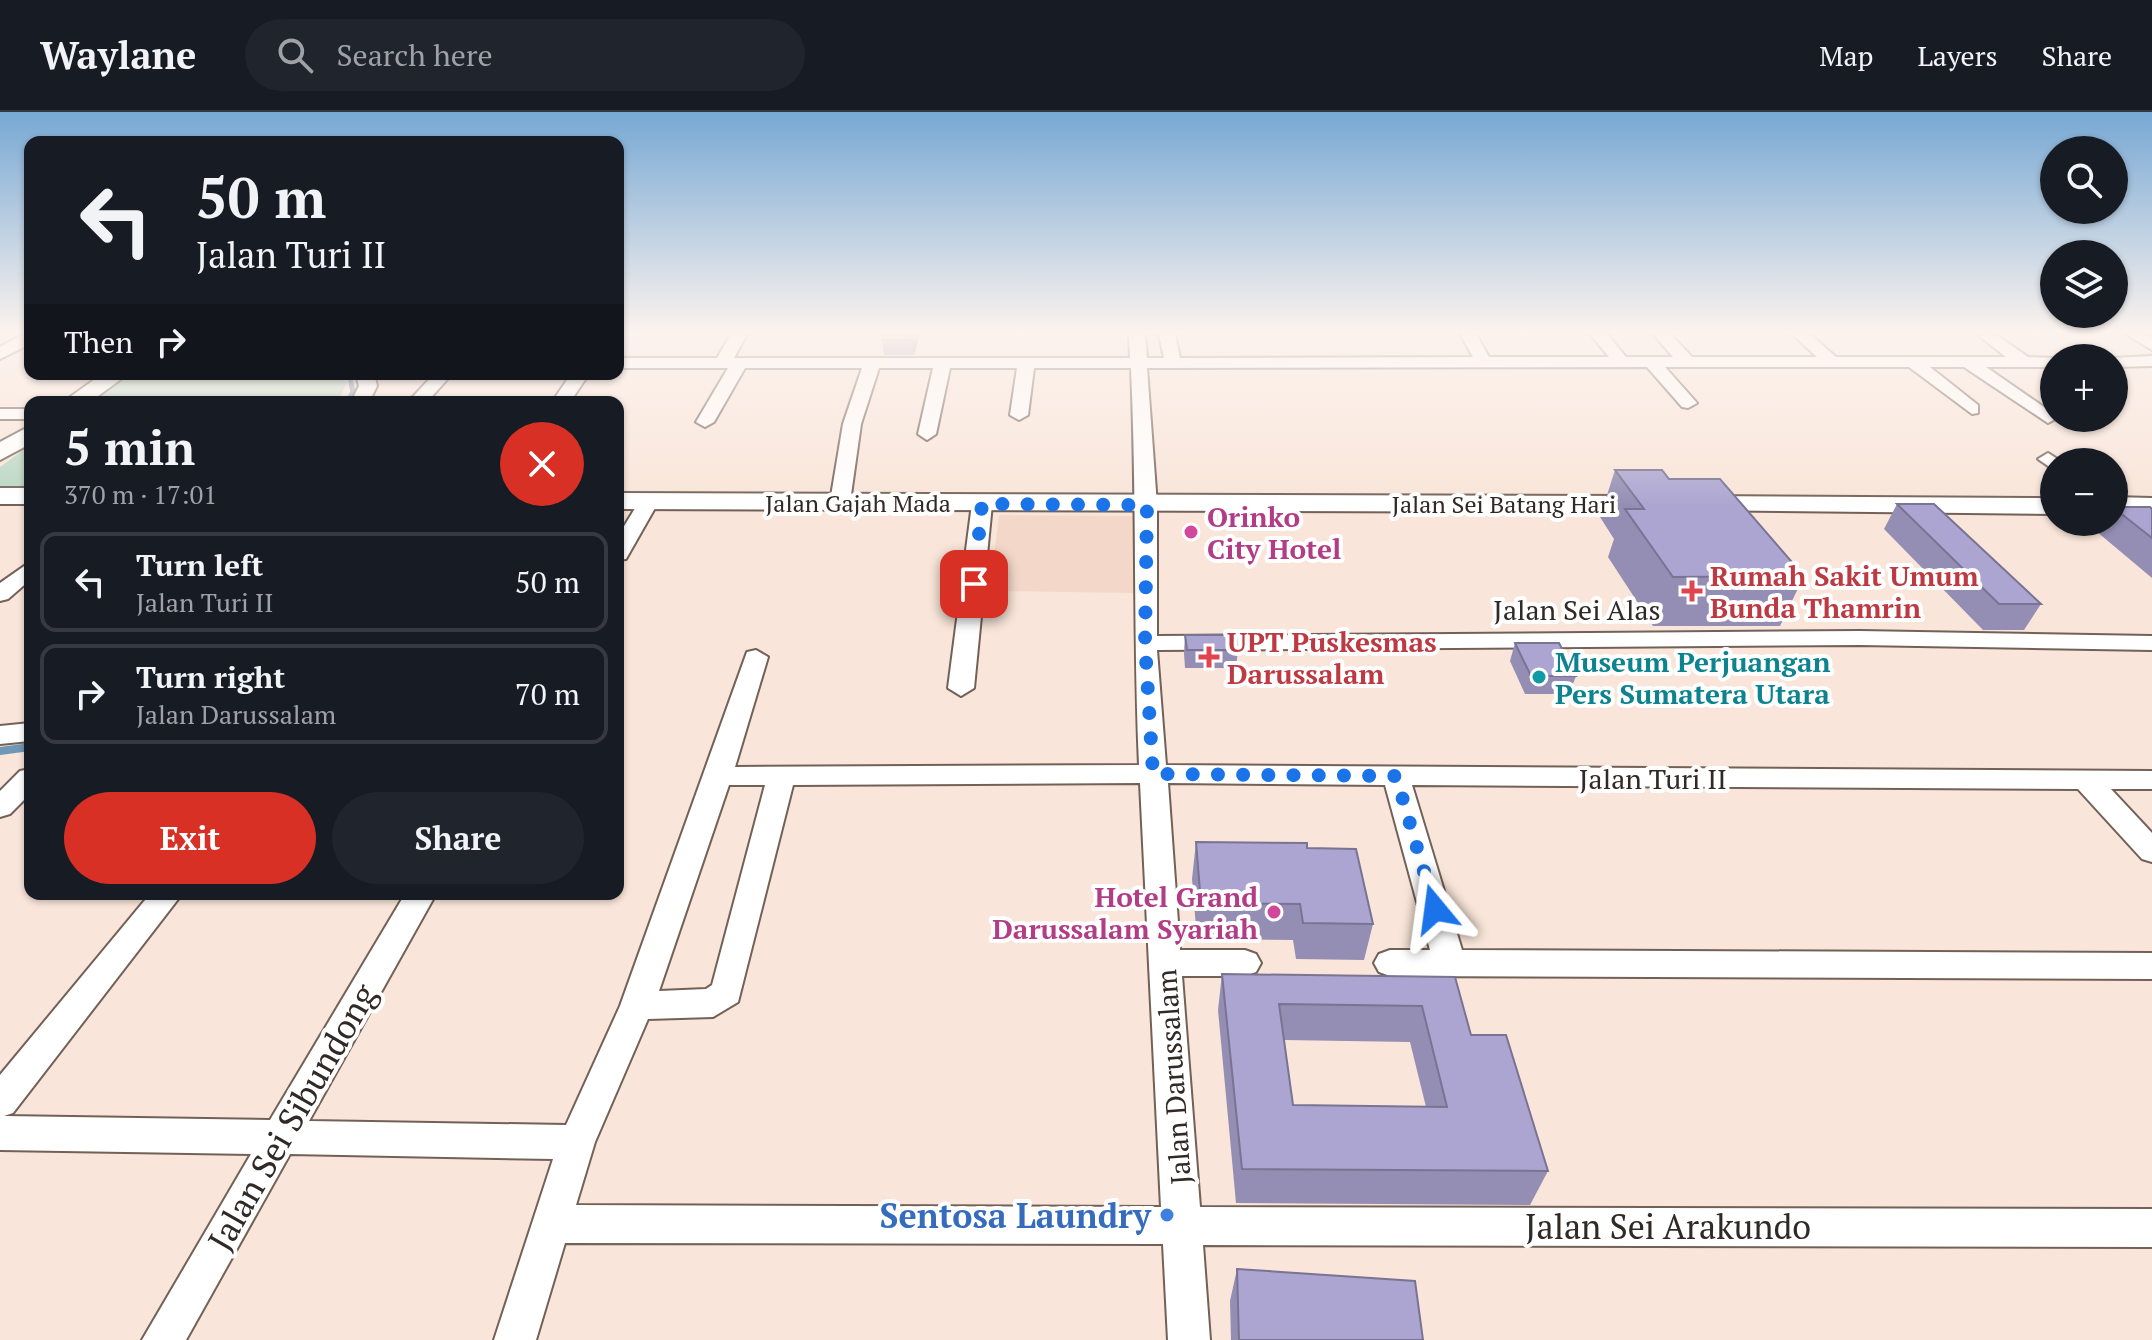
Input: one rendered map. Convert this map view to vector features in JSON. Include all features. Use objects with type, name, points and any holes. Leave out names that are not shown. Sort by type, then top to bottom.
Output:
[{"type":"street","points":[[705,422],[719,391]]},
{"type":"street","points":[[840,502],[852,424],[865,391]]},
{"type":"street","points":[[927,434],[936,391]]},
{"type":"street","points":[[1019,415],[1022,391]]},
{"type":"street","name":"Jalan Darussalam","points":[[1141,391],[1147,505],[1145,643],[1189,1340]]},
{"type":"street","points":[[1677,391],[1688,403]]},
{"type":"street","points":[[1950,391],[1972,409]]},
{"type":"street","points":[[2010,391],[2040,412]]},
{"type":"street","points":[[0,414],[24,414]]},
{"type":"street","points":[[0,453],[24,437]]},
{"type":"street","points":[[0,496],[24,496]]},
{"type":"street","name":"Jalan Gajah Mada","points":[[624,501],[1147,505]]},
{"type":"street","points":[[624,544],[649,501]]},
{"type":"street","points":[[961,688],[982,504]]},
{"type":"street","name":"Jalan Sei Batang Hari","points":[[1147,505],[2040,506]]},
{"type":"street","points":[[2128,505],[2152,506]]},
{"type":"street","points":[[0,594],[24,574]]},
{"type":"street","name":"Jalan Sei Alas","points":[[1145,643],[1844,638],[2152,643]]},
{"type":"street","points":[[515,1340],[577,1142],[637,1006],[719,776],[756,657]]},
{"type":"street","points":[[0,735],[24,733]]},
{"type":"street","name":"Jalan Turi II","points":[[719,776],[1153,774],[2152,780]]},
{"type":"street","points":[[1396,776],[1450,963]]},
{"type":"street","points":[[637,1006],[713,1003],[726,992],[781,777]]},
{"type":"street","points":[[2086,780],[2152,851]]},
{"type":"street","points":[[0,807],[24,784]]},
{"type":"street","points":[[0,1102],[162,900]]},
{"type":"street","name":"Jalan Sei Sibundong","points":[[163,1340],[418,900]]},
{"type":"street","points":[[1165,963],[1245,963]]},
{"type":"street","points":[[1390,963],[2152,966]]},
{"type":"street","points":[[0,1133],[577,1142]]},
{"type":"street","name":"Jalan Sei Arakundo","points":[[550,1224],[2152,1228]]},
{"type":"shaded area","points":[[999,515],[1132,516],[1135,593],[990,591]]},
{"type":"green space","points":[[106,391],[343,391],[341,396],[100,396]]},
{"type":"green space","points":[[24,449],[24,487],[0,487],[0,467]]},
{"type":"building","points":[[1615,470],[1662,470],[1669,479],[1720,479],[1804,576],[1673,577],[1625,509],[1644,509]]},
{"type":"building","points":[[1897,504],[1934,504],[2041,604],[1999,604]]},
{"type":"building","points":[[2128,507],[2152,509],[2152,538],[2128,519]]},
{"type":"building","points":[[1185,635],[1236,635],[1238,650],[1187,650]]},
{"type":"building","points":[[1515,643],[1559,643],[1576,676],[1531,676]]},
{"type":"building","points":[[1196,842],[1307,843],[1307,848],[1356,849],[1373,924],[1303,923],[1300,904],[1201,903]]},
{"type":"building","points":[[1222,974],[1455,977],[1471,1035],[1506,1035],[1548,1171],[1242,1169]],"holes":[[[1279,1004],[1422,1006],[1447,1107],[1293,1105]]]},
{"type":"building","points":[[1237,1269],[1415,1281],[1423,1340],[1239,1340]]},
{"type":"waterway","points":[[351,396],[353,391]]},
{"type":"waterway","points":[[0,751],[24,748]]},
{"type":"place","name":"Orinko City Hotel","points":[[1191,532]]},
{"type":"place","name":"Rumah Sakit Umum Bunda Thamrin","points":[[1692,591]]},
{"type":"place","name":"UPT Puskesmas Darussalam","points":[[1209,657]]},
{"type":"place","name":"Museum Perjuangan Pers Sumatera Utara","points":[[1539,677]]},
{"type":"place","name":"Hotel Grand Darussalam Syariah","points":[[1274,912]]},
{"type":"place","name":"Sentosa Laundry","points":[[1167,1215]]},
{"type":"route","points":[[974,584],[982,504],[1147,505],[1145,643],[1153,774],[1396,776],[1435,909]]}]
